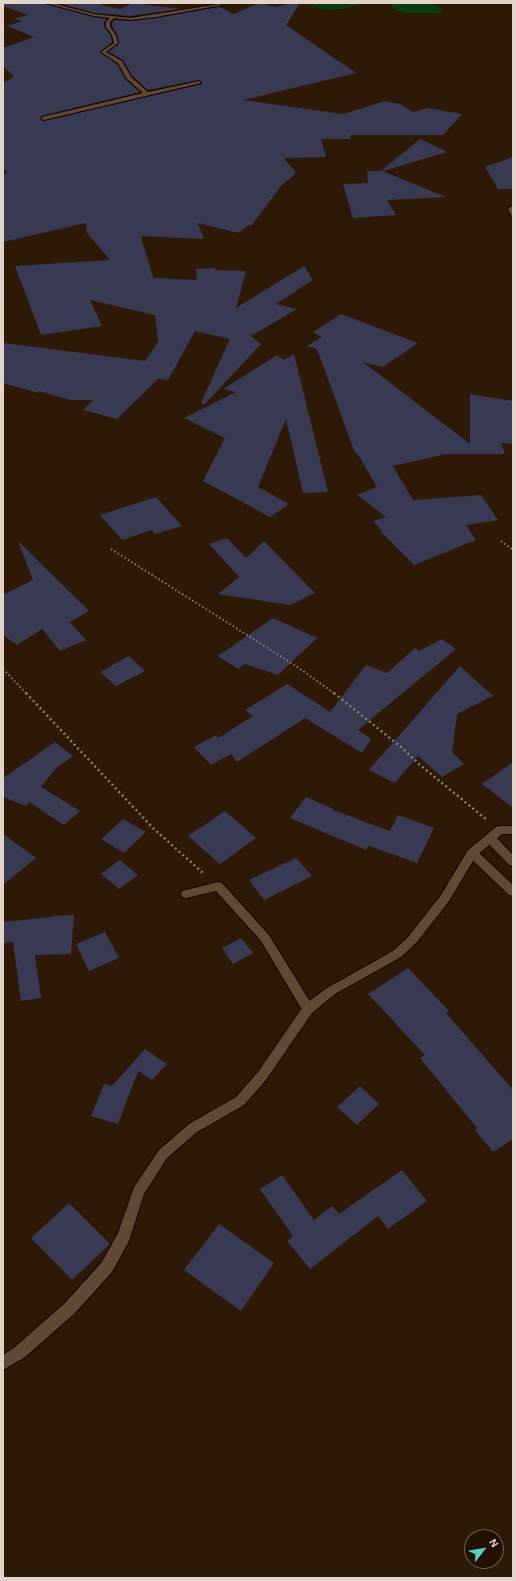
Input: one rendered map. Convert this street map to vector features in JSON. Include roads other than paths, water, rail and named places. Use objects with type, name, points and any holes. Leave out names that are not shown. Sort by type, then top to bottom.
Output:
[{"type":"street","points":[[47,3],[73,11],[112,18],[142,18],[220,5]]},
{"type":"street","points":[[112,18],[108,22],[108,27],[114,35],[116,43],[103,52],[120,62],[130,78],[147,94]]},
{"type":"street","points":[[44,118],[200,82]]},
{"type":"street","points":[[513,207],[510,209],[513,214]]},
{"type":"street","points":[[3,1363],[20,1352],[70,1308],[107,1267],[124,1236],[139,1191],[163,1154],[193,1128],[240,1101],[262,1076],[308,1009],[331,991],[397,954],[413,940],[445,898],[472,853],[495,834],[513,830]]},
{"type":"street","points":[[495,834],[513,862]]},
{"type":"street","points":[[472,853],[513,892]]},
{"type":"street","points":[[186,894],[218,886],[265,938],[308,1009]]}]
